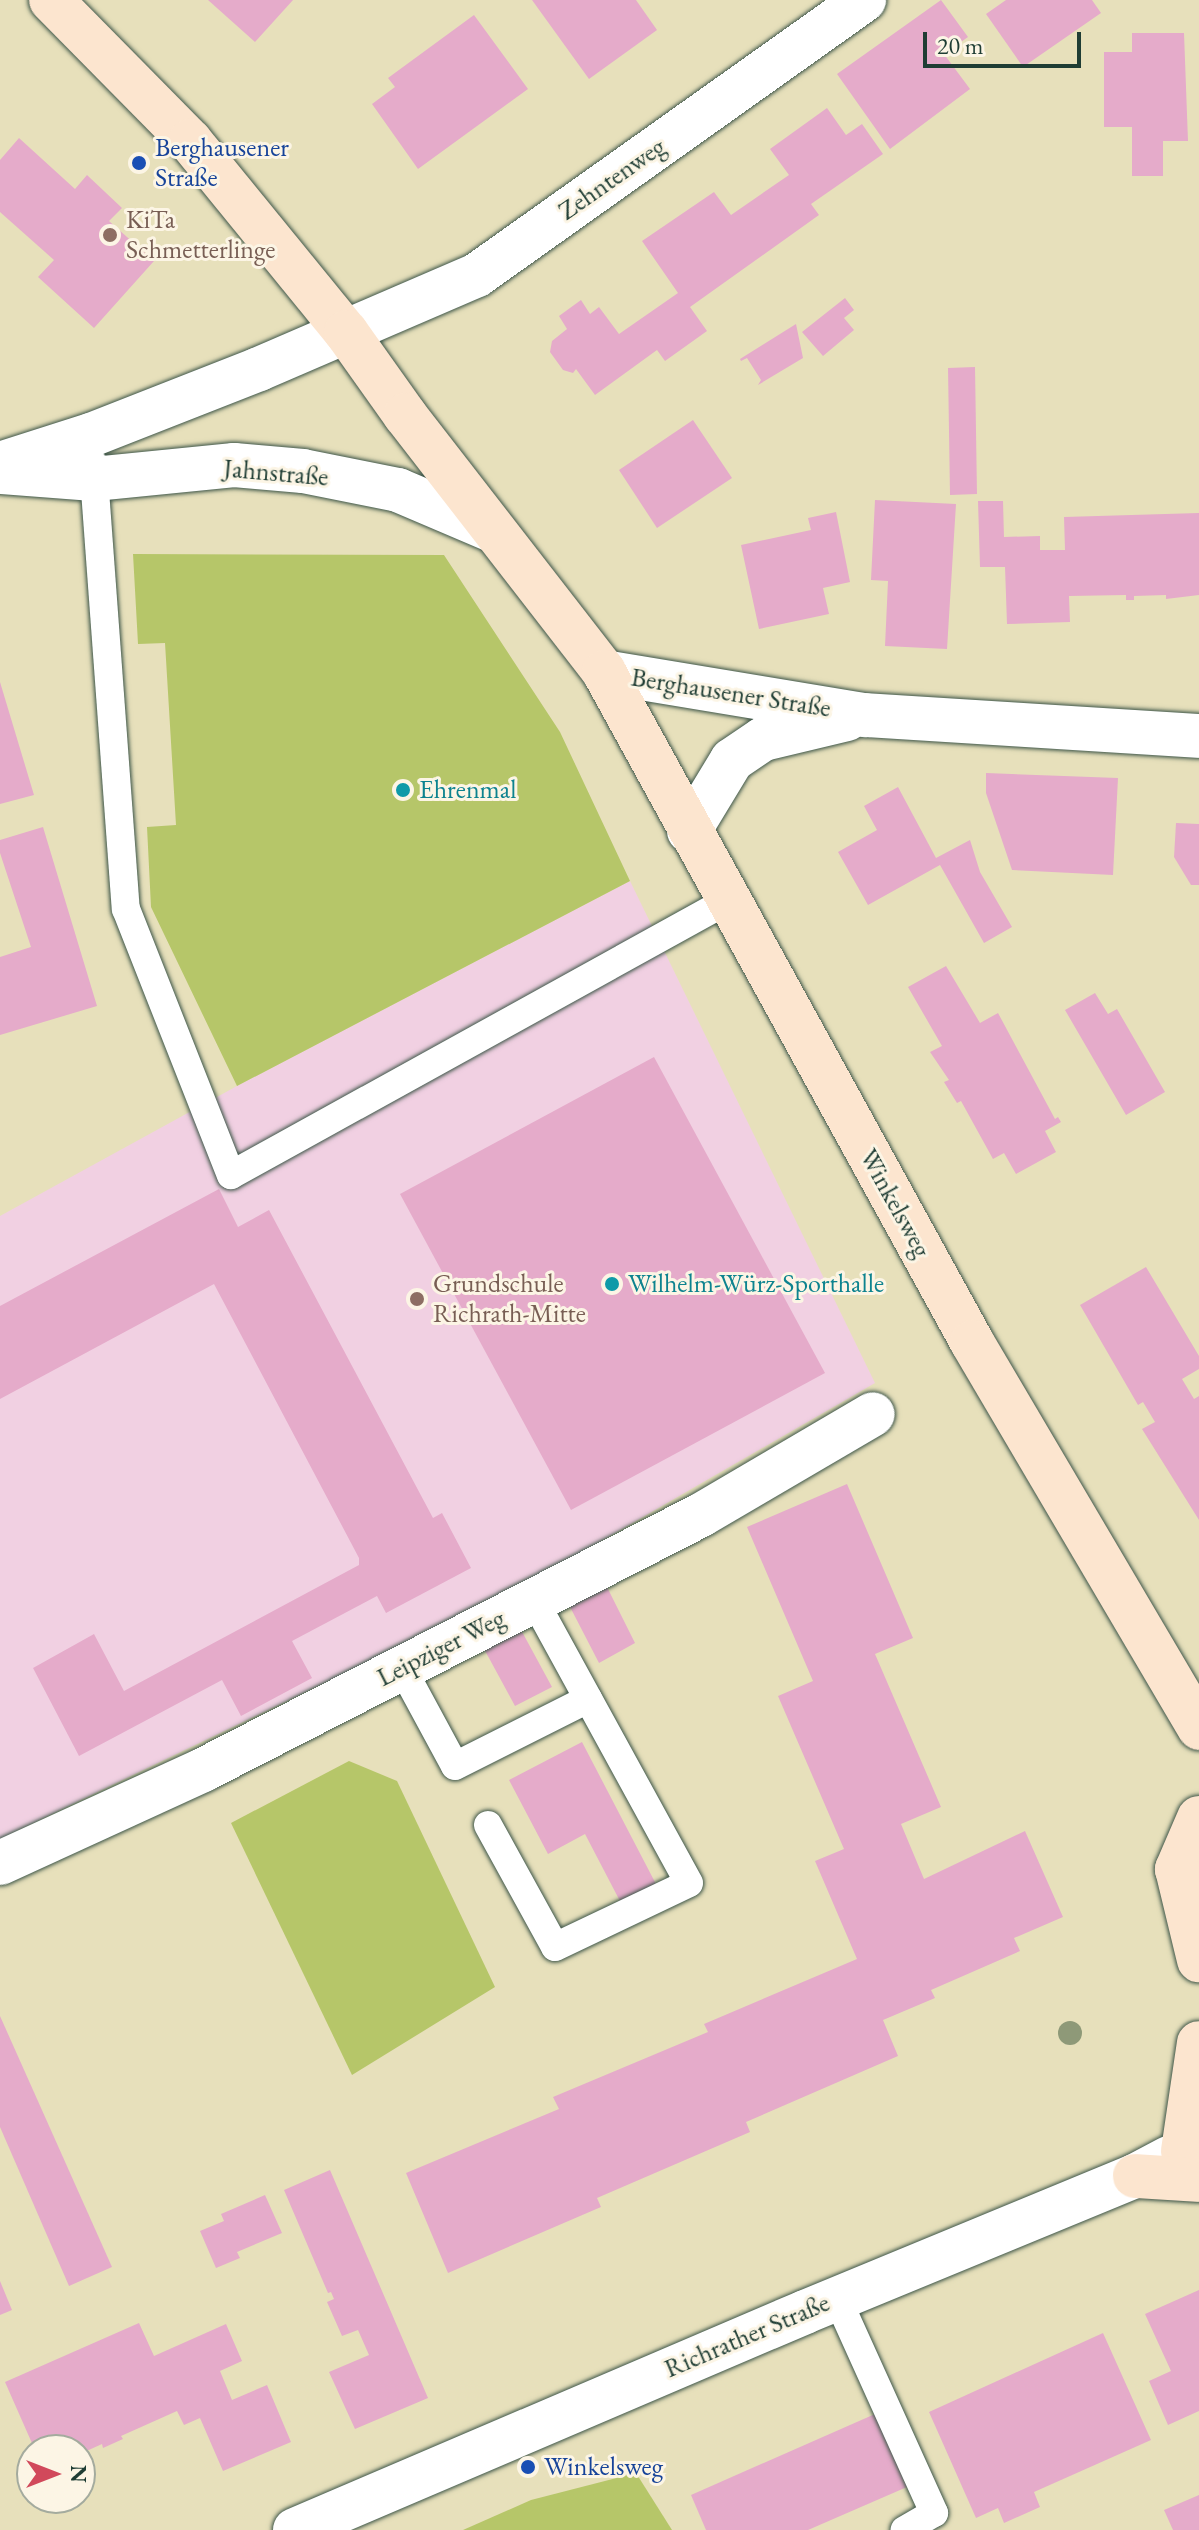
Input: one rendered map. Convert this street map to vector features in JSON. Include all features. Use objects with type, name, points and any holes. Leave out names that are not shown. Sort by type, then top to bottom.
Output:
[{"type":"main road","name":"Berghausener Straße","points":[[51,0],[190,141],[346,332],[604,672]]},
{"type":"main road","name":"Winkelsweg","points":[[604,672],[727,901],[972,1342],[1199,1728]]},
{"type":"main road","points":[[1199,1818],[1177,1869],[1199,1960]]},
{"type":"main road","points":[[1135,2176],[1194,2158],[1199,2043]]},
{"type":"street","name":"Zehntenweg","points":[[346,332],[477,275],[864,0]]},
{"type":"street","points":[[0,464],[91,435],[346,332]]},
{"type":"street","name":"Jahnstraße","points":[[0,472],[94,479],[234,465],[303,471],[398,490],[494,531]]},
{"type":"street","name":"Berghausener Straße","points":[[604,672],[865,715],[1199,736]]},
{"type":"street","name":"Berghausener Straße","points":[[689,831],[732,760],[752,746],[763,739],[865,715]]},
{"type":"street","name":"Leipziger Weg","points":[[0,1863],[203,1770],[701,1515],[873,1414]]},
{"type":"street","name":"Richrather Straße","points":[[295,2530],[837,2298],[1135,2176]]},
{"type":"lane","points":[[91,435],[126,909],[231,1175],[727,901]]},
{"type":"lane","points":[[488,1825],[555,1947],[689,1883],[534,1600]]},
{"type":"lane","points":[[402,1668],[455,1766],[588,1699]]},
{"type":"lane","points":[[837,2298],[934,2513],[904,2530]]},
{"type":"shaded area","name":"Grundschule Richrath-Mitte","points":[[630,881],[875,1383],[513,1592],[0,1839],[0,1216],[237,1086]]},
{"type":"green space","points":[[133,554],[444,555],[560,732],[630,881],[237,1086],[151,907],[147,827],[176,825],[165,643],[138,644]]},
{"type":"green space","points":[[349,1761],[397,1781],[495,1987],[352,2075],[231,1823]]},
{"type":"green space","points":[[636,2473],[672,2530],[463,2530],[531,2500]]},
{"type":"building","points":[[208,0],[293,0],[255,42]]},
{"type":"building","points":[[532,0],[636,0],[657,30],[589,79]]},
{"type":"building","points":[[941,0],[968,37],[944,54],[970,89],[890,149],[837,74]]},
{"type":"building","points":[[1006,0],[1092,0],[1101,13],[1023,67],[986,14]]},
{"type":"building","points":[[474,15],[528,89],[418,169],[372,104],[395,87],[388,78]]},
{"type":"building","points":[[1132,33],[1184,33],[1188,141],[1163,141],[1163,176],[1132,176],[1132,127],[1104,127],[1104,52],[1132,52]]},
{"type":"building","points":[[827,108],[846,135],[862,124],[883,154],[811,204],[819,215],[690,307],[707,331],[665,361],[657,350],[595,395],[576,369],[573,373],[563,370],[550,352],[552,341],[567,329],[559,316],[581,300],[590,314],[599,307],[619,334],[678,293],[642,241],[714,192],[731,215],[789,175],[770,149]]},
{"type":"building","points":[[19,138],[75,189],[87,175],[122,208],[109,221],[154,261],[94,328],[38,277],[54,260],[0,212],[0,160]]},
{"type":"building","points":[[845,298],[854,310],[844,318],[854,330],[823,356],[802,332]]},
{"type":"building","points":[[796,324],[803,358],[758,385],[761,380],[747,358],[740,359]]},
{"type":"building","points":[[975,367],[977,494],[950,495],[948,368]]},
{"type":"building","points":[[693,420],[732,478],[657,528],[619,470]]},
{"type":"building","points":[[875,500],[956,504],[947,649],[885,646],[888,581],[871,580]]},
{"type":"building","points":[[978,501],[1003,501],[1004,537],[1040,536],[1040,550],[1065,550],[1064,517],[1199,513],[1199,595],[1166,599],[1166,595],[1134,596],[1134,600],[1126,600],[1126,595],[1069,596],[1070,622],[1007,624],[1005,567],[980,567]]},
{"type":"building","points":[[836,512],[850,582],[823,588],[829,614],[759,629],[741,545],[811,530],[808,518]]},
{"type":"building","points":[[0,682],[34,795],[0,804]]},
{"type":"building","points":[[986,773],[1118,778],[1113,875],[1012,870],[986,793]]},
{"type":"building","points":[[898,787],[936,858],[970,840],[980,872],[1012,927],[984,943],[940,865],[868,905],[838,852],[877,830],[864,806]]},
{"type":"building","points":[[1176,823],[1199,824],[1199,885],[1191,885],[1174,857]]},
{"type":"building","points":[[43,827],[97,1006],[0,1035],[0,957],[31,947],[0,853],[0,840]]},
{"type":"building","points":[[946,966],[980,1023],[998,1013],[1055,1119],[1058,1117],[1061,1122],[1045,1131],[1056,1152],[1016,1174],[1004,1153],[993,1159],[961,1101],[957,1103],[944,1082],[949,1080],[930,1052],[942,1046],[908,987]]},
{"type":"building","points":[[1095,993],[1108,1014],[1117,1009],[1165,1092],[1126,1115],[1065,1010]]},
{"type":"building","name":"Wilhelm-Würz-Sporthalle","points":[[654,1057],[825,1373],[571,1510],[400,1194]]},
{"type":"building","points":[[219,1189],[238,1227],[269,1210],[433,1518],[442,1513],[471,1568],[386,1613],[377,1596],[292,1641],[312,1678],[241,1716],[222,1680],[79,1756],[33,1668],[94,1634],[124,1691],[359,1565],[359,1558],[214,1284],[0,1399],[0,1306]]},
{"type":"building","points":[[1146,1267],[1199,1356],[1199,1369],[1182,1379],[1194,1399],[1199,1396],[1199,1520],[1142,1429],[1155,1422],[1143,1402],[1138,1405],[1080,1305]]},
{"type":"building","points":[[847,1484],[913,1638],[875,1654],[941,1807],[901,1824],[924,1879],[1025,1831],[1063,1917],[1014,1938],[1020,1951],[931,1990],[935,1998],[883,2020],[898,2056],[746,2122],[750,2132],[597,2198],[601,2207],[448,2273],[406,2173],[559,2109],[553,2097],[708,2032],[704,2024],[857,1959],[815,1861],[844,1849],[778,1696],[813,1681],[747,1527]]},
{"type":"building","points":[[605,1583],[635,1643],[599,1663],[568,1603]]},
{"type":"building","points":[[520,1628],[552,1687],[515,1706],[483,1647]]},
{"type":"building","points":[[582,1742],[657,1886],[622,1905],[585,1834],[548,1854],[509,1780]]},
{"type":"building","points":[[0,2016],[112,2267],[69,2286],[0,2127]]},
{"type":"building","points":[[330,2170],[428,2398],[355,2429],[329,2372],[369,2355],[358,2330],[342,2336],[327,2302],[334,2299],[331,2292],[328,2293],[284,2190]]},
{"type":"building","points":[[265,2195],[282,2233],[237,2252],[240,2258],[216,2268],[200,2231],[224,2221],[221,2214]]},
{"type":"building","points":[[0,2281],[12,2310],[0,2315]]},
{"type":"building","points":[[1199,2290],[1199,2411],[1168,2425],[1149,2381],[1171,2371],[1145,2314]]},
{"type":"building","points":[[139,2323],[154,2356],[226,2324],[242,2361],[220,2371],[232,2400],[267,2385],[291,2442],[223,2471],[200,2418],[184,2425],[177,2411],[121,2436],[123,2439],[103,2448],[102,2444],[96,2447],[96,2434],[28,2434],[5,2382]]},
{"type":"building","points":[[1103,2333],[1151,2440],[1034,2492],[1040,2507],[1004,2523],[998,2508],[976,2518],[929,2412]]},
{"type":"building","points":[[875,2414],[907,2487],[808,2530],[706,2530],[691,2495]]},
{"type":"building","points":[[1199,2495],[1199,2530],[1173,2530],[1164,2510]]},
{"type":"place","name":"Berghausener Straße","points":[[139,163]]},
{"type":"place","name":"KiTa Schmetterlinge","points":[[110,235]]},
{"type":"place","name":"Ehrenmal","points":[[403,790]]},
{"type":"place","name":"Wilhelm-Würz-Sporthalle","points":[[612,1284]]},
{"type":"place","name":"Grundschule Richrath-Mitte","points":[[417,1299]]},
{"type":"place","name":"Winkelsweg","points":[[528,2467]]}]
